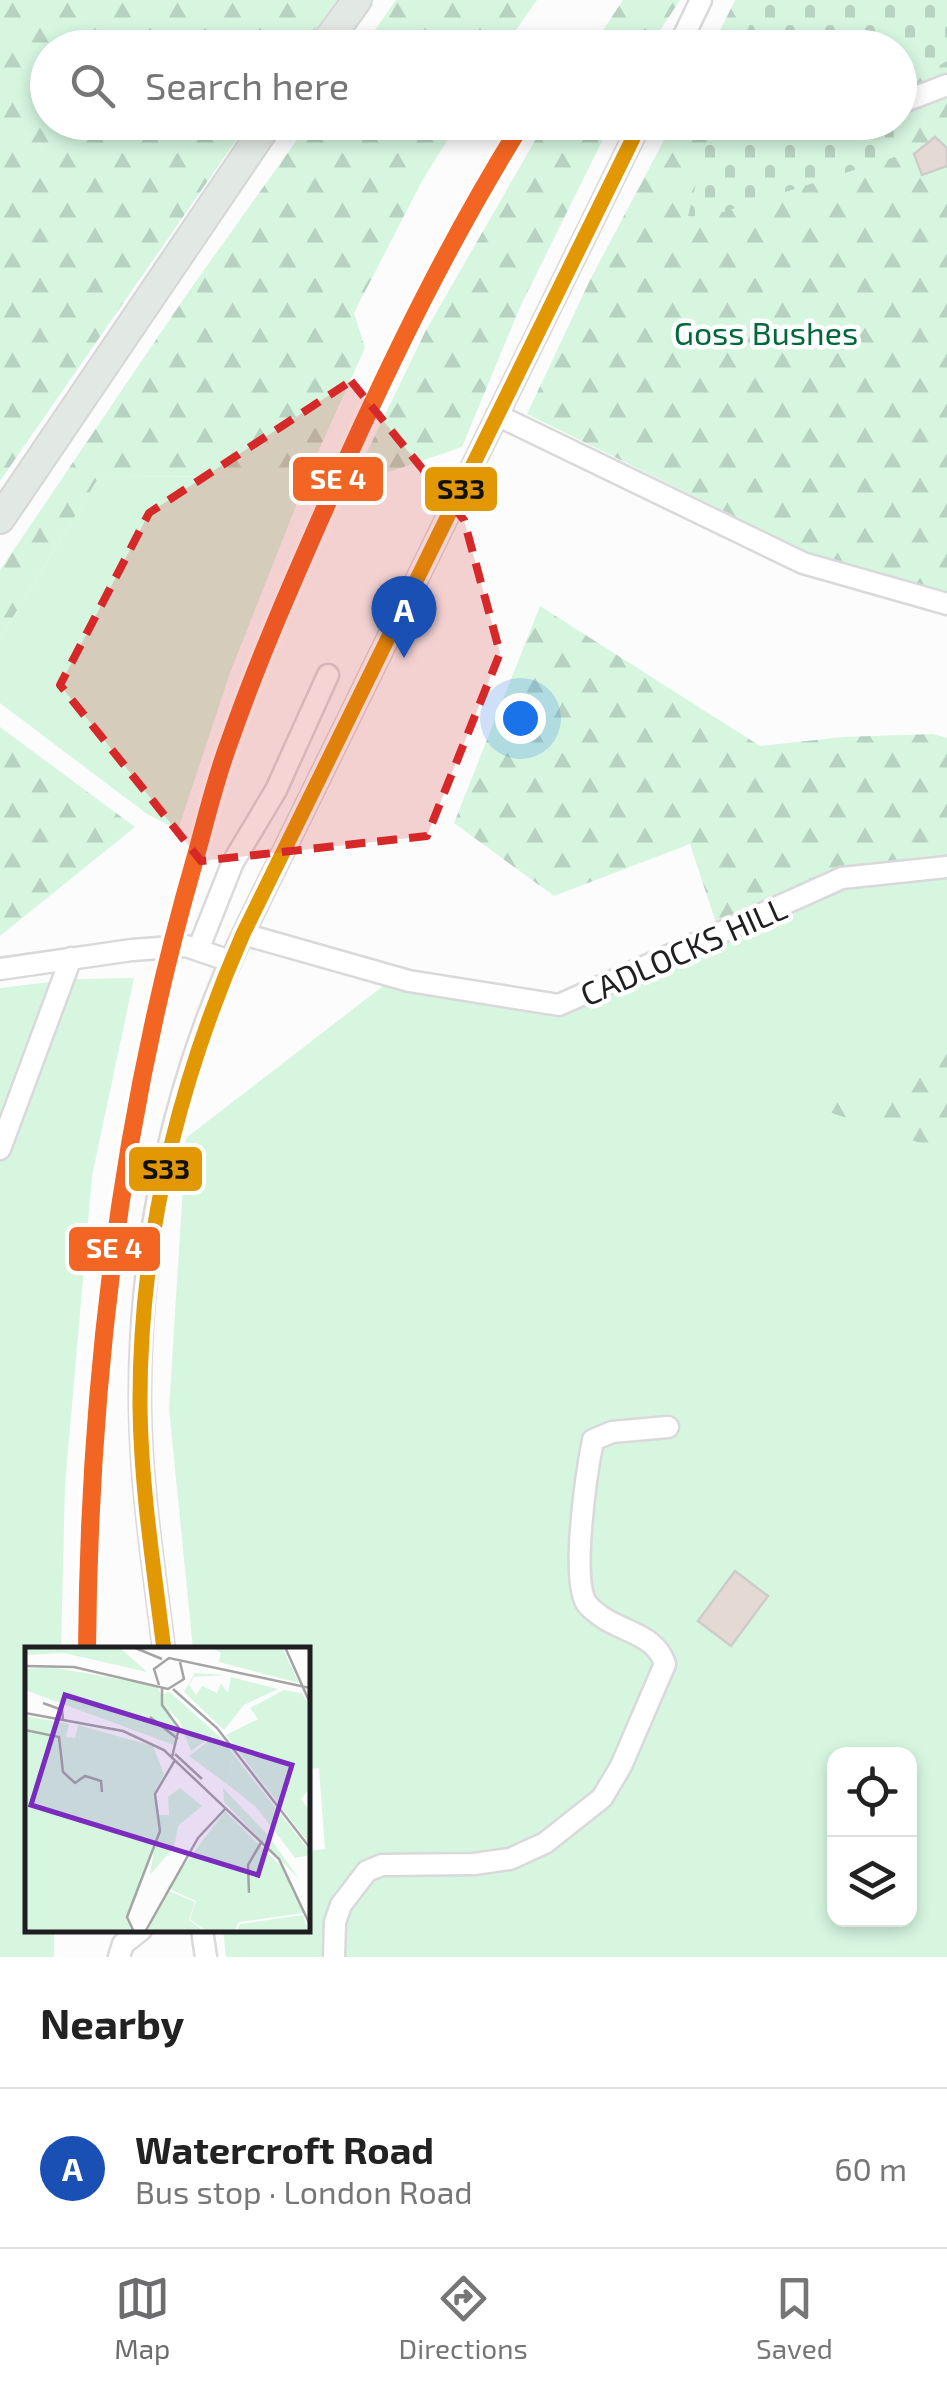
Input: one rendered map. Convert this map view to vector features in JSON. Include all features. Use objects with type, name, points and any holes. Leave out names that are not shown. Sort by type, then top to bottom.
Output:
[{"type":"main road","points":[[335,30],[356,0]]},
{"type":"main road","points":[[0,519],[257,140]]},
{"type":"street","points":[[687,30],[701,0]]},
{"type":"street","points":[[917,96],[947,85]]},
{"type":"street","points":[[164,1647],[142,1454],[140,1368],[144,1296],[158,1195],[184,1086],[230,961],[631,140]]},
{"type":"street","points":[[497,415],[803,563],[947,604]]},
{"type":"street","points":[[192,948],[233,862],[276,790],[328,676]]},
{"type":"street","name":"CADLOCKS HILL","points":[[243,934],[409,981],[559,1005],[842,878],[947,867]]},
{"type":"street","points":[[0,969],[132,950],[192,948],[230,961]]},
{"type":"street","points":[[0,1149],[70,958]]},
{"type":"street","points":[[334,1957],[335,1922],[341,1904],[367,1871],[382,1865],[474,1864],[510,1859],[545,1843],[612,1786],[665,1664],[652,1642],[604,1619],[586,1603],[580,1586],[580,1557],[588,1466],[593,1440],[612,1432],[668,1427]]},
{"type":"street","points":[[118,1957],[122,1944],[138,1932]]},
{"type":"street","points":[[202,1932],[206,1957]]},
{"type":"highlighted area","points":[[351,381],[464,520],[500,653],[427,836],[201,861],[60,685],[149,513]]},
{"type":"green space","points":[[0,0],[337,0],[315,30],[30,30],[30,140],[236,140],[0,481]]},
{"type":"green space","points":[[396,0],[537,0],[516,30],[375,30]]},
{"type":"green space","points":[[623,0],[680,0],[660,30],[603,30]]},
{"type":"green space","name":"Goss Bushes","points":[[735,0],[947,0],[947,596],[807,552],[527,414],[590,280],[664,140],[917,140],[917,30],[720,30]]},
{"type":"green space","points":[[762,0],[947,0],[947,61],[917,78],[917,30],[747,30]]},
{"type":"green space","points":[[297,140],[447,140],[354,313],[365,348],[313,463],[262,476],[99,477],[0,638],[0,570]]},
{"type":"green space","points":[[535,140],[603,140],[520,307],[462,447],[351,485],[425,332]]},
{"type":"green space","points":[[707,140],[894,140],[895,157],[707,217],[688,216]]},
{"type":"green space","points":[[313,463],[230,673],[178,830],[147,814],[0,703],[0,638],[99,477],[262,476]]},
{"type":"green space","points":[[540,606],[760,746],[843,737],[933,734],[947,738],[947,859],[838,867],[716,923],[690,844],[554,896],[454,823]]},
{"type":"green space","points":[[0,727],[135,827],[0,936]]},
{"type":"green space","points":[[947,879],[947,1957],[226,1957],[223,1932],[310,1932],[310,1851],[325,1849],[319,1768],[310,1769],[310,1647],[193,1647],[169,1409],[186,1138],[383,986],[557,1017],[846,889]]},
{"type":"green space","points":[[134,978],[92,1176],[65,1485],[61,1647],[25,1647],[25,1932],[54,1932],[54,1957],[0,1957],[0,988],[74,979]]},
{"type":"green space","points":[[947,1046],[947,1152],[805,1104],[827,1089],[882,1102],[937,1049]]},
{"type":"building","points":[[935,137],[947,148],[947,166],[922,175],[914,154]]},
{"type":"building","points":[[735,1571],[768,1596],[731,1646],[698,1621]]},
{"type":"transit line","points":[[87,1647],[94,1450],[114,1250],[147,1053],[215,786],[267,644],[358,435],[447,254],[512,140]]},
{"type":"transit line","name":"S33","points":[[164,1647],[143,1468],[141,1345],[146,1284],[166,1165],[199,1048],[243,934],[632,140]]},
{"type":"place","name":"Watercroft Road","points":[[404,658]]}]
